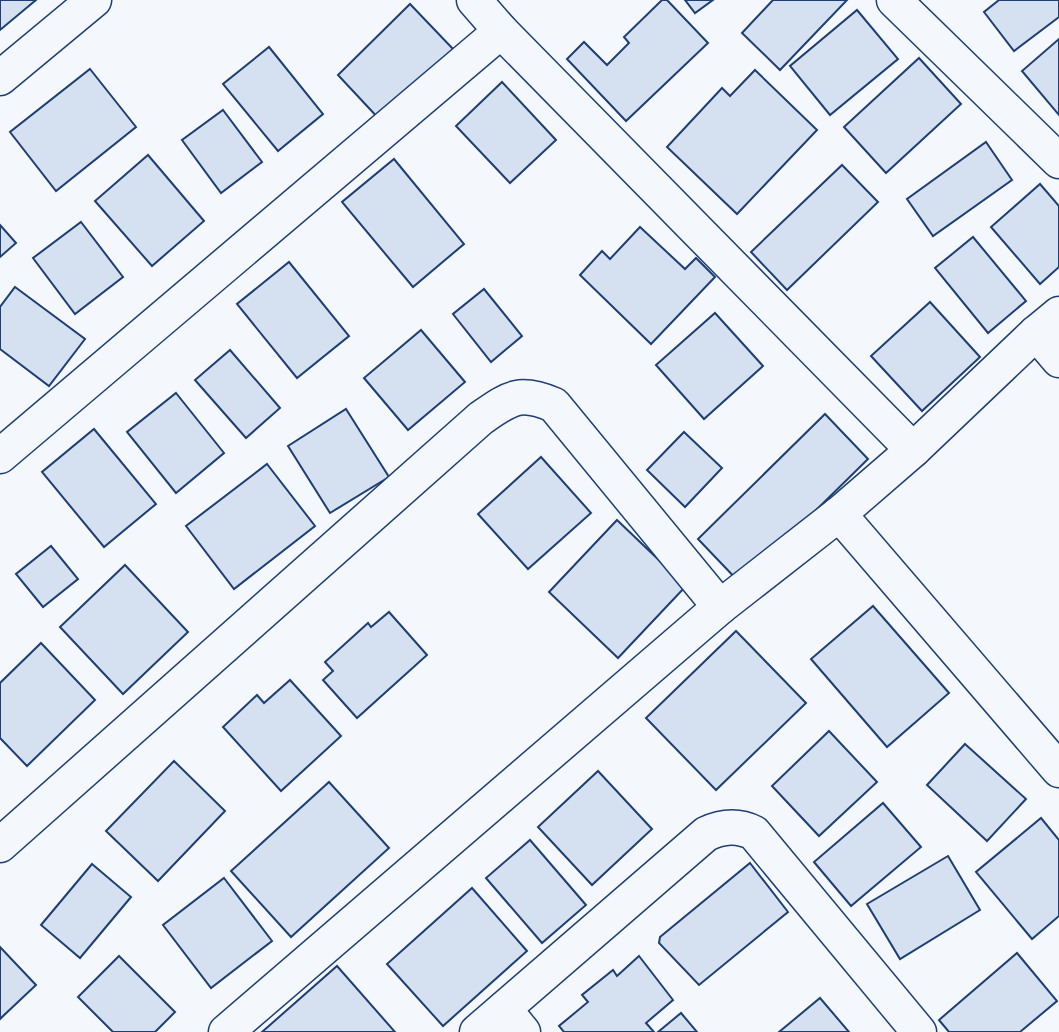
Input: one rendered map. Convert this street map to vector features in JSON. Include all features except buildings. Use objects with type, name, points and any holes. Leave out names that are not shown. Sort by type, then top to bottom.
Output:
[{"type":"street","points":[[0,78],[94,0]]},
{"type":"street","points":[[474,0],[913,450]]},
{"type":"street","points":[[894,0],[1059,161]]},
{"type":"street","points":[[0,456],[501,31]]},
{"type":"street","points":[[226,1032],[720,607],[839,514],[913,450],[1048,324],[1059,360]]},
{"type":"street","points":[[0,845],[481,418],[511,397],[534,397],[554,405],[720,607]]},
{"type":"street","points":[[839,514],[1059,770]]},
{"type":"street","points":[[477,1032],[513,1020],[706,834],[742,827],[754,833],[919,1032]]}]
